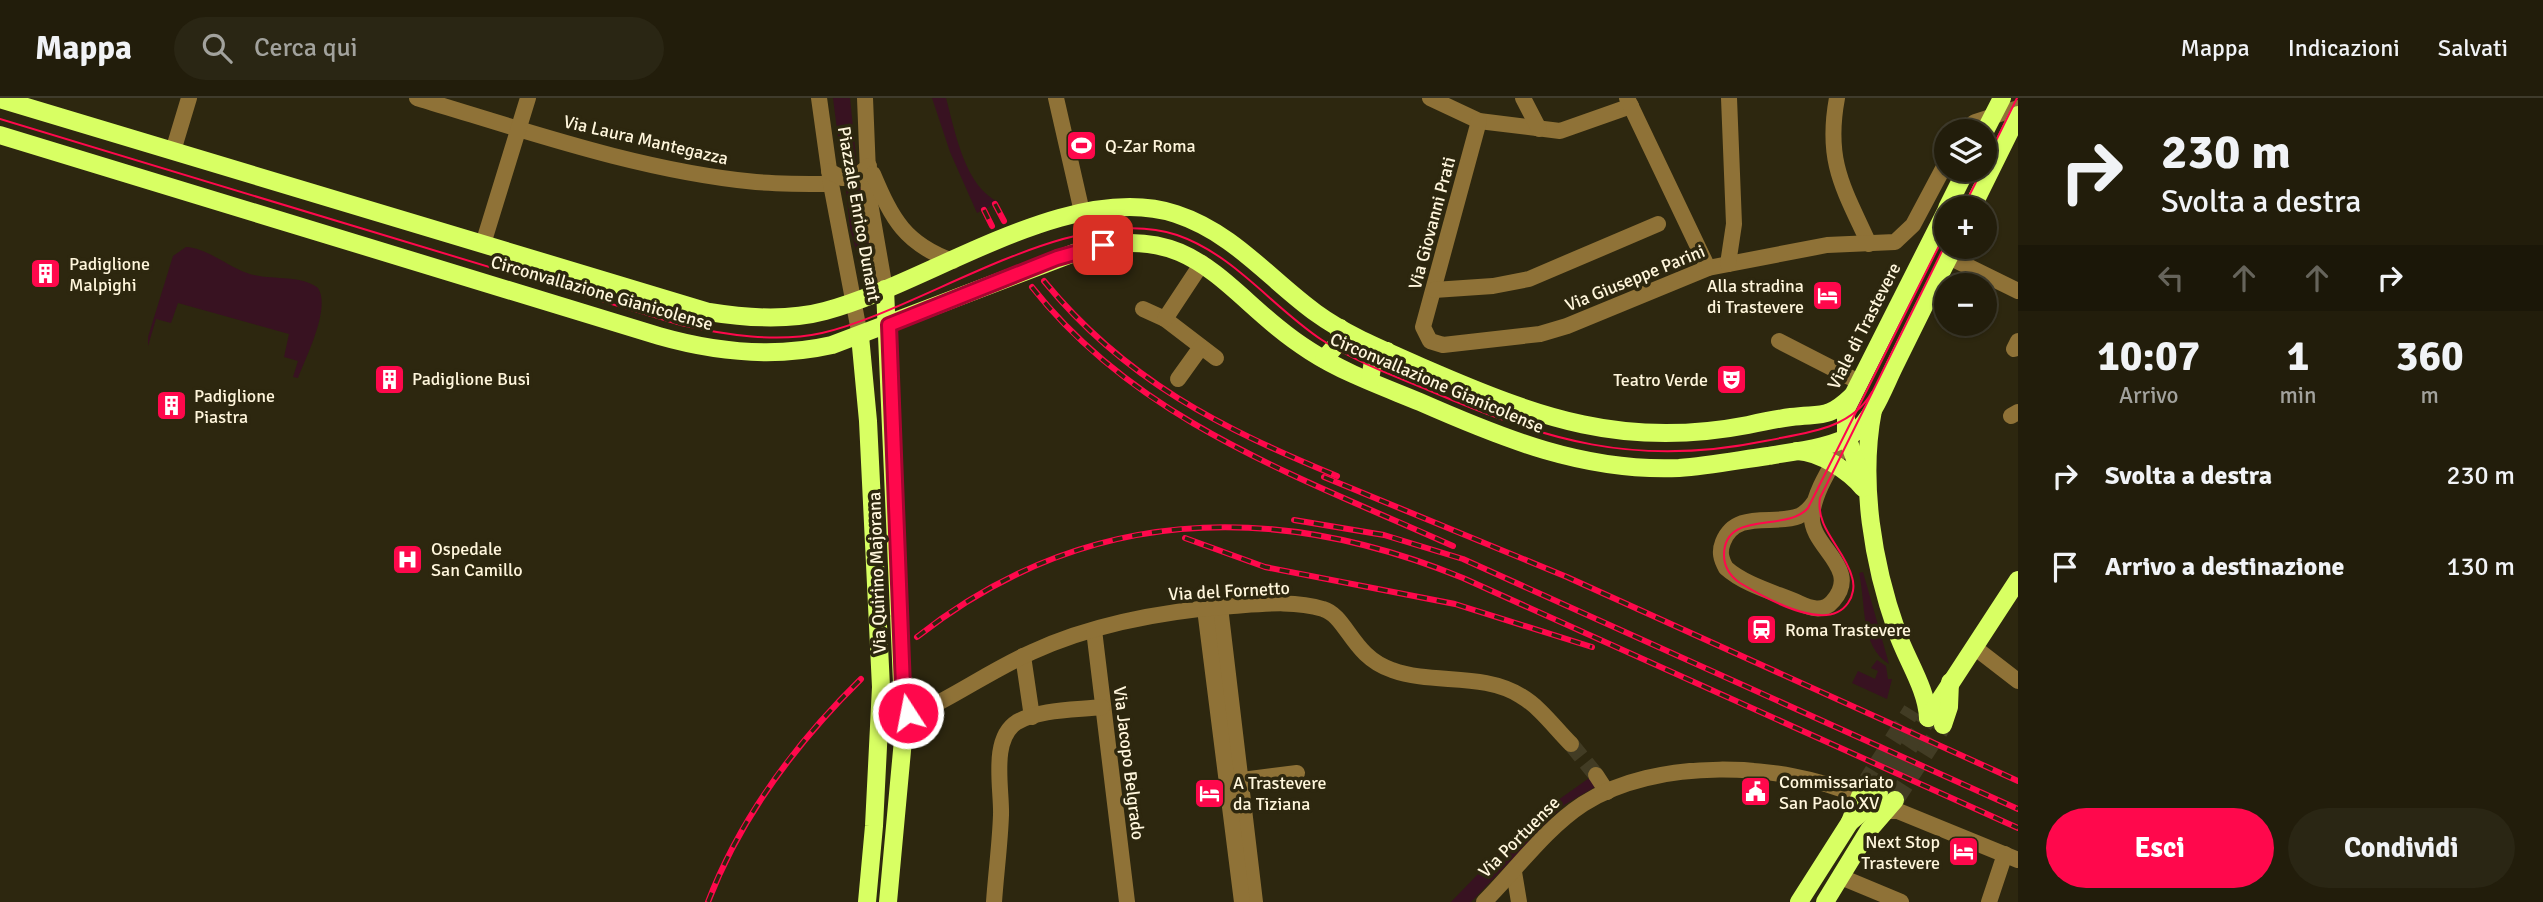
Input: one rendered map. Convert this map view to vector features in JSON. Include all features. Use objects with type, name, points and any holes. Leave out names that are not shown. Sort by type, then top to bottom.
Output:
[{"type":"main road","points":[[1991,119],[2002,98]]},
{"type":"main road","name":"Circonvallazione Gianicolense","points":[[0,99],[709,312],[790,317],[825,311],[1082,212],[1109,206],[1147,207],[1199,223],[1241,248],[1310,309],[1340,328],[1513,405],[1601,430],[1686,433],[1791,417],[1810,418],[1828,415],[1855,389]]},
{"type":"main road","points":[[1978,196],[2018,114]]},
{"type":"main road","name":"Circonvallazione Gianicolense","points":[[0,135],[685,343],[746,351],[788,352],[816,349],[860,336],[1035,267],[1094,247],[1147,244],[1178,251],[1202,263],[1295,341],[1324,359],[1511,440],[1590,462],[1677,468],[1795,452],[1847,438]]},
{"type":"main road","name":"Viale di Trastevere","points":[[1847,438],[1844,419],[1855,389],[1934,234]]},
{"type":"main road","points":[[1847,438],[1857,430],[1874,407],[1948,259]]},
{"type":"main road","name":"Piazzale Enrico Dunant","points":[[885,289],[889,325]]},
{"type":"main road","name":"Via Quirino Majorana","points":[[888,902],[899,800],[904,713],[889,325]]},
{"type":"main road","points":[[1324,359],[1337,345],[1340,328]]},
{"type":"main road","name":"Via Quirino Majorana","points":[[860,336],[868,421],[881,687],[878,778],[867,902]]},
{"type":"main road","points":[[1370,380],[1373,361],[1387,351]]},
{"type":"main road","points":[[1874,407],[1870,444],[1870,500],[1882,582],[1927,713],[2018,580]]},
{"type":"main road","points":[[1810,418],[1847,438],[1870,500]]},
{"type":"main road","points":[[1795,452],[1813,454],[1833,465],[1856,480],[1870,500]]},
{"type":"main road","points":[[1915,677],[1930,684],[1950,682]]},
{"type":"main road","points":[[881,687],[891,705],[904,713]]},
{"type":"main road","points":[[878,778],[889,780],[899,800]]},
{"type":"main road","points":[[1799,902],[1850,822],[1876,798]]},
{"type":"main road","points":[[1825,902],[1869,830],[1876,798]]},
{"type":"street","points":[[173,150],[189,98]]},
{"type":"street","name":"Via Laura Mantegazza","points":[[417,98],[519,129],[640,161],[716,176],[757,182],[854,178],[869,166]]},
{"type":"street","points":[[483,244],[528,98]]},
{"type":"street","name":"Piazzale Enrico Dunant","points":[[819,98],[830,178],[860,336]]},
{"type":"street","name":"Piazzale Enrico Dunant","points":[[864,98],[869,197],[885,289]]},
{"type":"street","points":[[1056,98],[1082,212]]},
{"type":"street","points":[[1430,98],[1479,121],[1539,129],[1571,129],[1629,102],[1708,268]]},
{"type":"street","points":[[1523,98],[1539,129]]},
{"type":"street","points":[[1728,264],[1734,224],[1729,98]]},
{"type":"street","points":[[1837,98],[1833,133],[1836,169],[1844,195],[1869,244]]},
{"type":"street","points":[[1984,119],[2018,108]]},
{"type":"street","name":"Via Giovanni Prati","points":[[1425,334],[1424,324],[1479,121]]},
{"type":"street","points":[[869,166],[885,204],[900,226],[922,248],[953,261]]},
{"type":"street","name":"Via Giuseppe Parini","points":[[1425,334],[1432,342],[1447,345],[1540,334],[1593,318],[1708,268],[1827,245],[1895,242],[1909,231],[1936,182]]},
{"type":"street","points":[[1434,290],[1493,286],[1529,279],[1658,224]]},
{"type":"street","points":[[1963,259],[2018,291]]},
{"type":"street","points":[[1165,319],[1202,263]]},
{"type":"street","points":[[1143,309],[1165,319],[1216,358]]},
{"type":"street","points":[[1779,341],[1855,389]]},
{"type":"street","points":[[1178,379],[1201,347]]},
{"type":"street","name":"Viale di Trastevere","points":[[1815,501],[1847,438]]},
{"type":"street","points":[[1793,517],[1806,521],[1814,528],[1842,575],[1838,593],[1828,606],[1810,607],[1726,568],[1721,551],[1725,537],[1746,521],[1793,517],[1805,513],[1815,501]]},
{"type":"street","points":[[1814,528],[1815,501]]},
{"type":"street","name":"Via del Fornetto","points":[[904,713],[918,712],[934,705],[1023,656],[1094,629],[1148,616],[1212,608],[1284,604],[1324,609],[1338,618],[1359,650],[1377,664],[1406,674],[1488,684],[1508,690],[1534,705],[1571,744]]},
{"type":"street","points":[[1212,608],[1255,902]]},
{"type":"street","name":"Via Jacopo Belgrado","points":[[1094,629],[1127,902]]},
{"type":"street","points":[[1974,647],[2018,681]]},
{"type":"street","points":[[1023,656],[1032,717]]},
{"type":"street","points":[[994,902],[1003,746],[1013,725],[1032,717],[1102,708]]},
{"type":"street","name":"Via Portuense","points":[[1483,902],[1567,817],[1606,792],[1670,776],[1736,770],[1802,778],[1876,798],[1898,811],[2011,857]]},
{"type":"street","points":[[1237,789],[1297,773]]},
{"type":"street","points":[[1597,775],[1606,792]]},
{"type":"street","points":[[1237,789],[1242,902]]},
{"type":"street","points":[[1989,902],[2011,857]]},
{"type":"street","points":[[1514,872],[1519,902]]},
{"type":"street","points":[[1842,877],[1901,902]]},
{"type":"shaded area","points":[[833,98],[850,98],[857,167],[842,169]]},
{"type":"shaded area","points":[[932,98],[946,98],[958,142],[970,172],[987,195],[999,202],[977,213],[950,152]]},
{"type":"shaded area","points":[[861,188],[874,258],[859,261],[850,228],[846,189]]},
{"type":"shaded area","points":[[186,247],[202,250],[247,273],[293,279],[318,288],[321,297],[319,320],[298,378],[293,377],[298,361],[284,357],[289,334],[178,303],[171,323],[156,319],[148,346],[148,337],[173,256]]},
{"type":"shaded area","points":[[1863,572],[1889,664],[1873,647],[1869,636],[1859,573]]},
{"type":"shaded area","points":[[1877,660],[1886,666],[1888,679],[1892,679],[1887,699],[1852,683],[1858,671],[1875,679],[1878,671],[1871,668]]},
{"type":"shaded area","points":[[1592,776],[1597,786],[1564,805],[1471,902],[1451,902],[1530,820]]},
{"type":"tunnel","points":[[1864,786],[1912,710]]},
{"type":"tunnel","points":[[1879,793],[1928,718]]},
{"type":"tunnel","points":[[1895,800],[1943,725]]},
{"type":"tunnel","points":[[1571,744],[1596,775]]},
{"type":"tram line","points":[[1997,139],[2017,98]]},
{"type":"tram line","points":[[0,119],[681,325],[734,335],[769,338],[822,333],[906,303],[1046,244],[1092,232],[1136,228],[1177,235],[1217,255],[1304,327],[1334,348],[1360,361],[1512,423],[1592,444],[1632,450],[1674,451],[1718,449],[1765,441],[1810,432],[1839,422],[1852,415],[1872,392]]},
{"type":"tram line","points":[[1969,196],[1976,182]]},
{"type":"tram line","points":[[1934,256],[1808,508],[1786,519],[1745,527],[1734,532],[1727,541],[1724,555],[1728,571],[1733,578],[1764,597],[1796,610],[1826,615],[1838,612],[1850,600],[1852,577],[1826,529],[1820,498],[1938,259]]},
{"type":"railway","points":[[995,204],[1004,221]]},
{"type":"railway","points":[[984,210],[992,226]]},
{"type":"railway","points":[[1044,281],[1075,316],[1108,347],[1178,398],[1215,420],[1337,476]]},
{"type":"railway","points":[[1032,287],[1074,334],[1121,375],[1172,410],[1281,470],[1453,546]]},
{"type":"railway","points":[[1324,477],[1567,577],[2018,781]]},
{"type":"railway","points":[[1294,520],[1384,535],[1463,559],[2018,809]]},
{"type":"railway","points":[[917,637],[980,594],[1046,562],[1113,540],[1181,529],[1251,528],[1321,536],[1392,553],[1463,578],[2018,828]]},
{"type":"railway","points":[[1185,538],[1265,567],[1455,604],[1592,647]]},
{"type":"railway","points":[[708,902],[737,840],[772,783],[814,729],[861,679]]},
{"type":"place","name":"Q-Zar Roma","points":[[1082,146]]},
{"type":"place","name":"Padiglione Malpighi","points":[[46,274]]},
{"type":"place","name":"Alla stradina di Trastevere","points":[[1827,296]]},
{"type":"place","name":"Padiglione Busi","points":[[389,379]]},
{"type":"place","name":"Teatro Verde","points":[[1731,380]]},
{"type":"place","name":"Padiglione Piastra","points":[[171,406]]},
{"type":"place","name":"Ospedale San Camillo","points":[[408,559]]},
{"type":"place","name":"Roma Trastevere","points":[[1762,630]]},
{"type":"place","name":"Commissariato San Paolo XV","points":[[1756,792]]},
{"type":"place","name":"A Trastevere da Tiziana","points":[[1210,793]]},
{"type":"place","name":"Next Stop Trastevere","points":[[1963,852]]},
{"type":"route","points":[[908,713],[904,713],[900,640],[889,325],[1057,258],[1103,245]]}]
